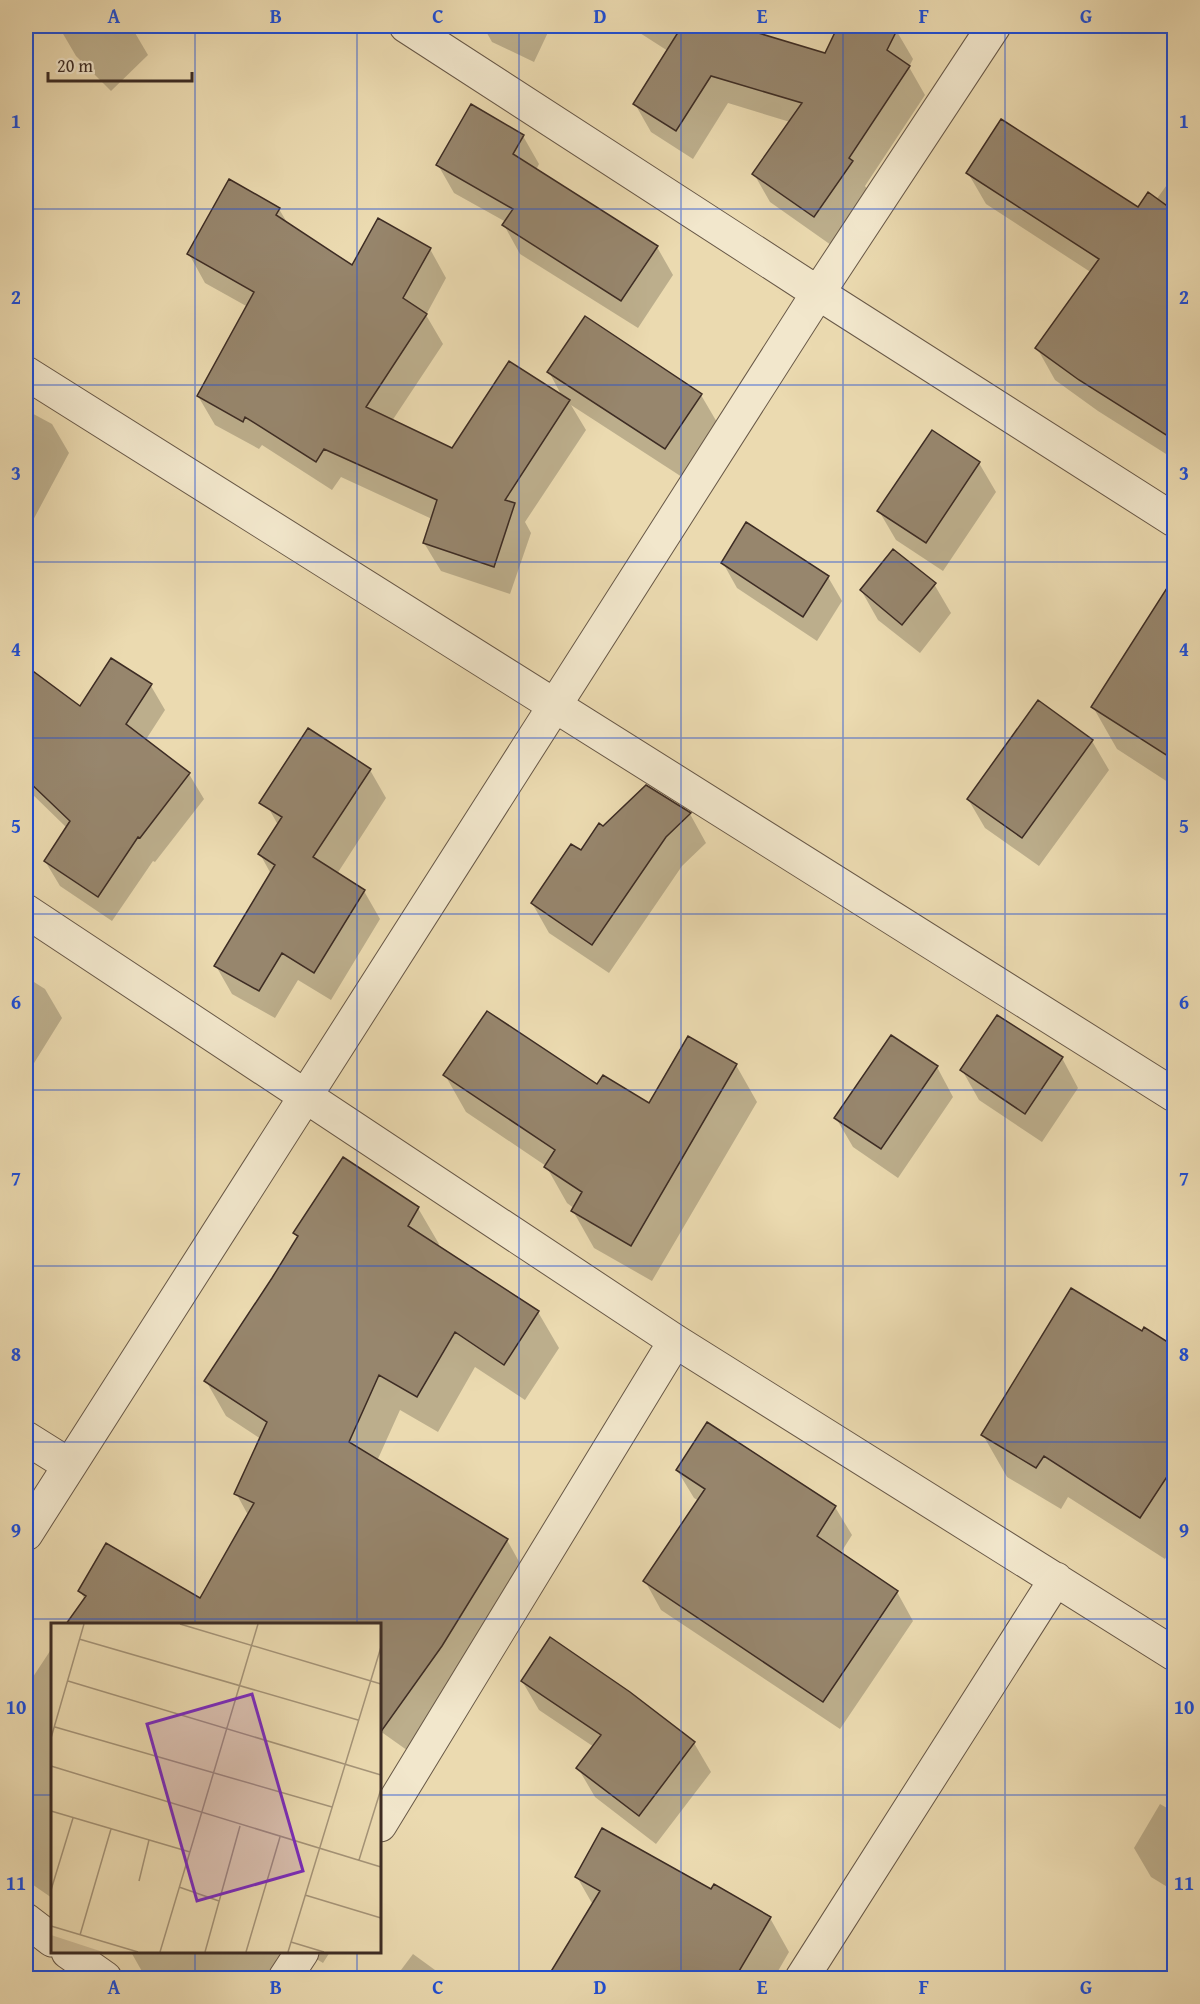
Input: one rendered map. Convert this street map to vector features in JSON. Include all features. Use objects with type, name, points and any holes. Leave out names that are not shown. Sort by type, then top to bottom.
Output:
[{"type":"street","points":[[406,26],[1174,520]]},
{"type":"street","points":[[26,1534],[818,293],[994,26]]},
{"type":"street","points":[[26,373],[1174,1095]]},
{"type":"street","points":[[26,911],[675,1341],[1174,1654]]},
{"type":"street","points":[[381,1823],[675,1341]]},
{"type":"street","points":[[26,1438],[69,1465]]},
{"type":"street","points":[[802,1978],[1056,1580]]},
{"type":"street","points":[[26,1920],[51,1939]]},
{"type":"street","points":[[69,1953],[105,1978]]},
{"type":"street","points":[[285,1978],[301,1953]]},
{"type":"building","points":[[682,26],[735,26],[825,53],[838,26],[899,26],[887,50],[910,66],[849,158],[853,161],[814,217],[752,174],[802,103],[711,76],[676,131],[633,104]]},
{"type":"building","points":[[471,104],[524,135],[513,154],[658,246],[621,301],[502,225],[513,209],[436,165]]},
{"type":"building","points":[[1001,119],[1138,207],[1148,192],[1174,211],[1174,440],[1079,380],[1035,348],[1099,259],[966,173]]},
{"type":"building","points":[[229,179],[280,208],[276,215],[352,265],[378,218],[431,248],[403,298],[427,314],[366,407],[452,448],[509,361],[570,400],[505,500],[515,503],[494,567],[423,543],[437,500],[324,449],[316,462],[245,417],[243,422],[197,396],[254,292],[187,254]]},
{"type":"building","points":[[585,316],[702,394],[665,449],[547,372]]},
{"type":"building","points":[[932,430],[980,462],[926,543],[877,511]]},
{"type":"building","points":[[746,522],[829,576],[803,617],[721,563]]},
{"type":"building","points":[[893,549],[936,583],[902,625],[860,590]]},
{"type":"building","points":[[1174,577],[1174,760],[1091,707]]},
{"type":"building","points":[[111,658],[152,684],[126,724],[190,773],[140,838],[138,837],[98,897],[44,861],[70,821],[26,779],[26,666],[80,706]]},
{"type":"building","points":[[1038,700],[1093,740],[1022,838],[967,799]]},
{"type":"building","points":[[308,728],[371,769],[313,857],[365,890],[314,973],[282,953],[259,991],[214,966],[275,865],[258,854],[282,817],[259,803]]},
{"type":"building","points":[[646,785],[691,813],[666,837],[592,945],[531,903],[571,844],[581,850],[599,823],[603,826]]},
{"type":"building","points":[[487,1011],[597,1084],[603,1075],[649,1103],[688,1036],[737,1064],[631,1246],[571,1211],[582,1192],[544,1167],[555,1150],[443,1075]]},
{"type":"building","points":[[997,1015],[1063,1057],[1025,1114],[960,1070]]},
{"type":"building","points":[[891,1035],[938,1066],[881,1149],[834,1118]]},
{"type":"building","points":[[343,1157],[419,1207],[408,1226],[539,1311],[504,1365],[455,1332],[417,1397],[379,1375],[349,1442],[508,1539],[442,1646],[381,1732],[381,1623],[67,1623],[86,1596],[78,1591],[106,1543],[200,1598],[254,1503],[234,1494],[267,1422],[204,1381],[298,1236],[293,1233]]},
{"type":"building","points":[[1071,1288],[1142,1331],[1144,1327],[1174,1346],[1174,1466],[1140,1518],[1044,1456],[1036,1468],[981,1435]]},
{"type":"building","points":[[707,1422],[836,1506],[817,1536],[898,1591],[823,1702],[643,1581],[705,1489],[676,1470]]},
{"type":"building","points":[[550,1637],[630,1692],[695,1742],[639,1816],[576,1768],[601,1735],[521,1681]]},
{"type":"building","points":[[602,1828],[711,1889],[714,1884],[771,1917],[735,1978],[547,1978],[600,1891],[575,1877]]}]
